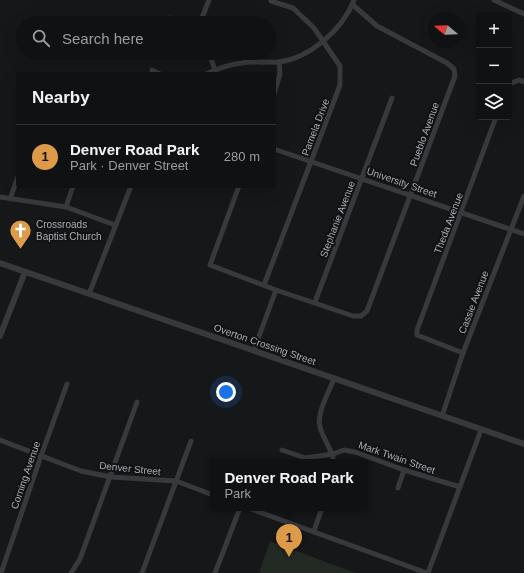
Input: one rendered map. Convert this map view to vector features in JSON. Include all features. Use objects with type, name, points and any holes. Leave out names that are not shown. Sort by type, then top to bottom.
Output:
[{"type":"street","points":[[203,16],[209,0]]},
{"type":"street","name":"Pamela Drive","points":[[264,285],[340,85],[340,66],[314,28],[293,8],[270,0]]},
{"type":"street","points":[[494,0],[524,14]]},
{"type":"street","points":[[210,72],[242,63],[279,62],[296,58],[323,42],[335,31],[353,2]]},
{"type":"street","name":"Pueblo Avenue","points":[[315,302],[353,316],[361,316],[367,311],[455,76],[454,69],[447,63],[377,26],[353,2]]},
{"type":"street","points":[[211,60],[215,70]]},
{"type":"street","points":[[276,87],[280,74],[279,62]]},
{"type":"street","points":[[152,70],[156,72]]},
{"type":"street","points":[[512,83],[519,80],[524,82]]},
{"type":"street","name":"Stephanie Avenue","points":[[315,302],[392,98]]},
{"type":"street","name":"Theda Avenue","points":[[463,353],[417,335],[417,330],[495,120]]},
{"type":"street","name":"University Street","points":[[276,149],[524,234]]},
{"type":"street","points":[[10,199],[16,182]]},
{"type":"street","points":[[66,207],[72,188]]},
{"type":"street","points":[[89,294],[129,188]]},
{"type":"street","points":[[238,188],[210,265],[276,290],[315,302]]},
{"type":"street","name":"Cassie Avenue","points":[[442,416],[463,353],[524,196]]},
{"type":"street","points":[[0,197],[66,207],[115,225]]},
{"type":"street","name":"Overton Crossing Street","points":[[0,263],[524,444]]},
{"type":"street","points":[[0,336],[25,272]]},
{"type":"street","points":[[254,350],[276,290]]},
{"type":"street","points":[[334,379],[320,417],[320,426],[333,454],[334,459]]},
{"type":"street","name":"Corning Avenue","points":[[2,572],[67,384]]},
{"type":"street","points":[[71,573],[80,559],[138,402]]},
{"type":"street","points":[[257,511],[428,573],[481,430]]},
{"type":"street","name":"Denver Street","points":[[0,440],[81,471],[111,477],[176,481],[210,494]]},
{"type":"street","points":[[142,573],[191,441]]},
{"type":"street","name":"Mark Twain Street","points":[[282,450],[305,458],[333,454],[344,450],[355,452],[404,470],[460,487]]},
{"type":"street","points":[[398,488],[404,470]]},
{"type":"street","points":[[215,573],[239,511]]},
{"type":"street","points":[[314,531],[321,511]]},
{"type":"street","points":[[2,572],[9,573]]},
{"type":"shaded area","points":[[270,541],[355,573],[259,573]]},
{"type":"place","name":"Crossroads Baptist Church","points":[[20,250]]},
{"type":"place","name":"Denver Road Park","points":[[289,557]]}]
